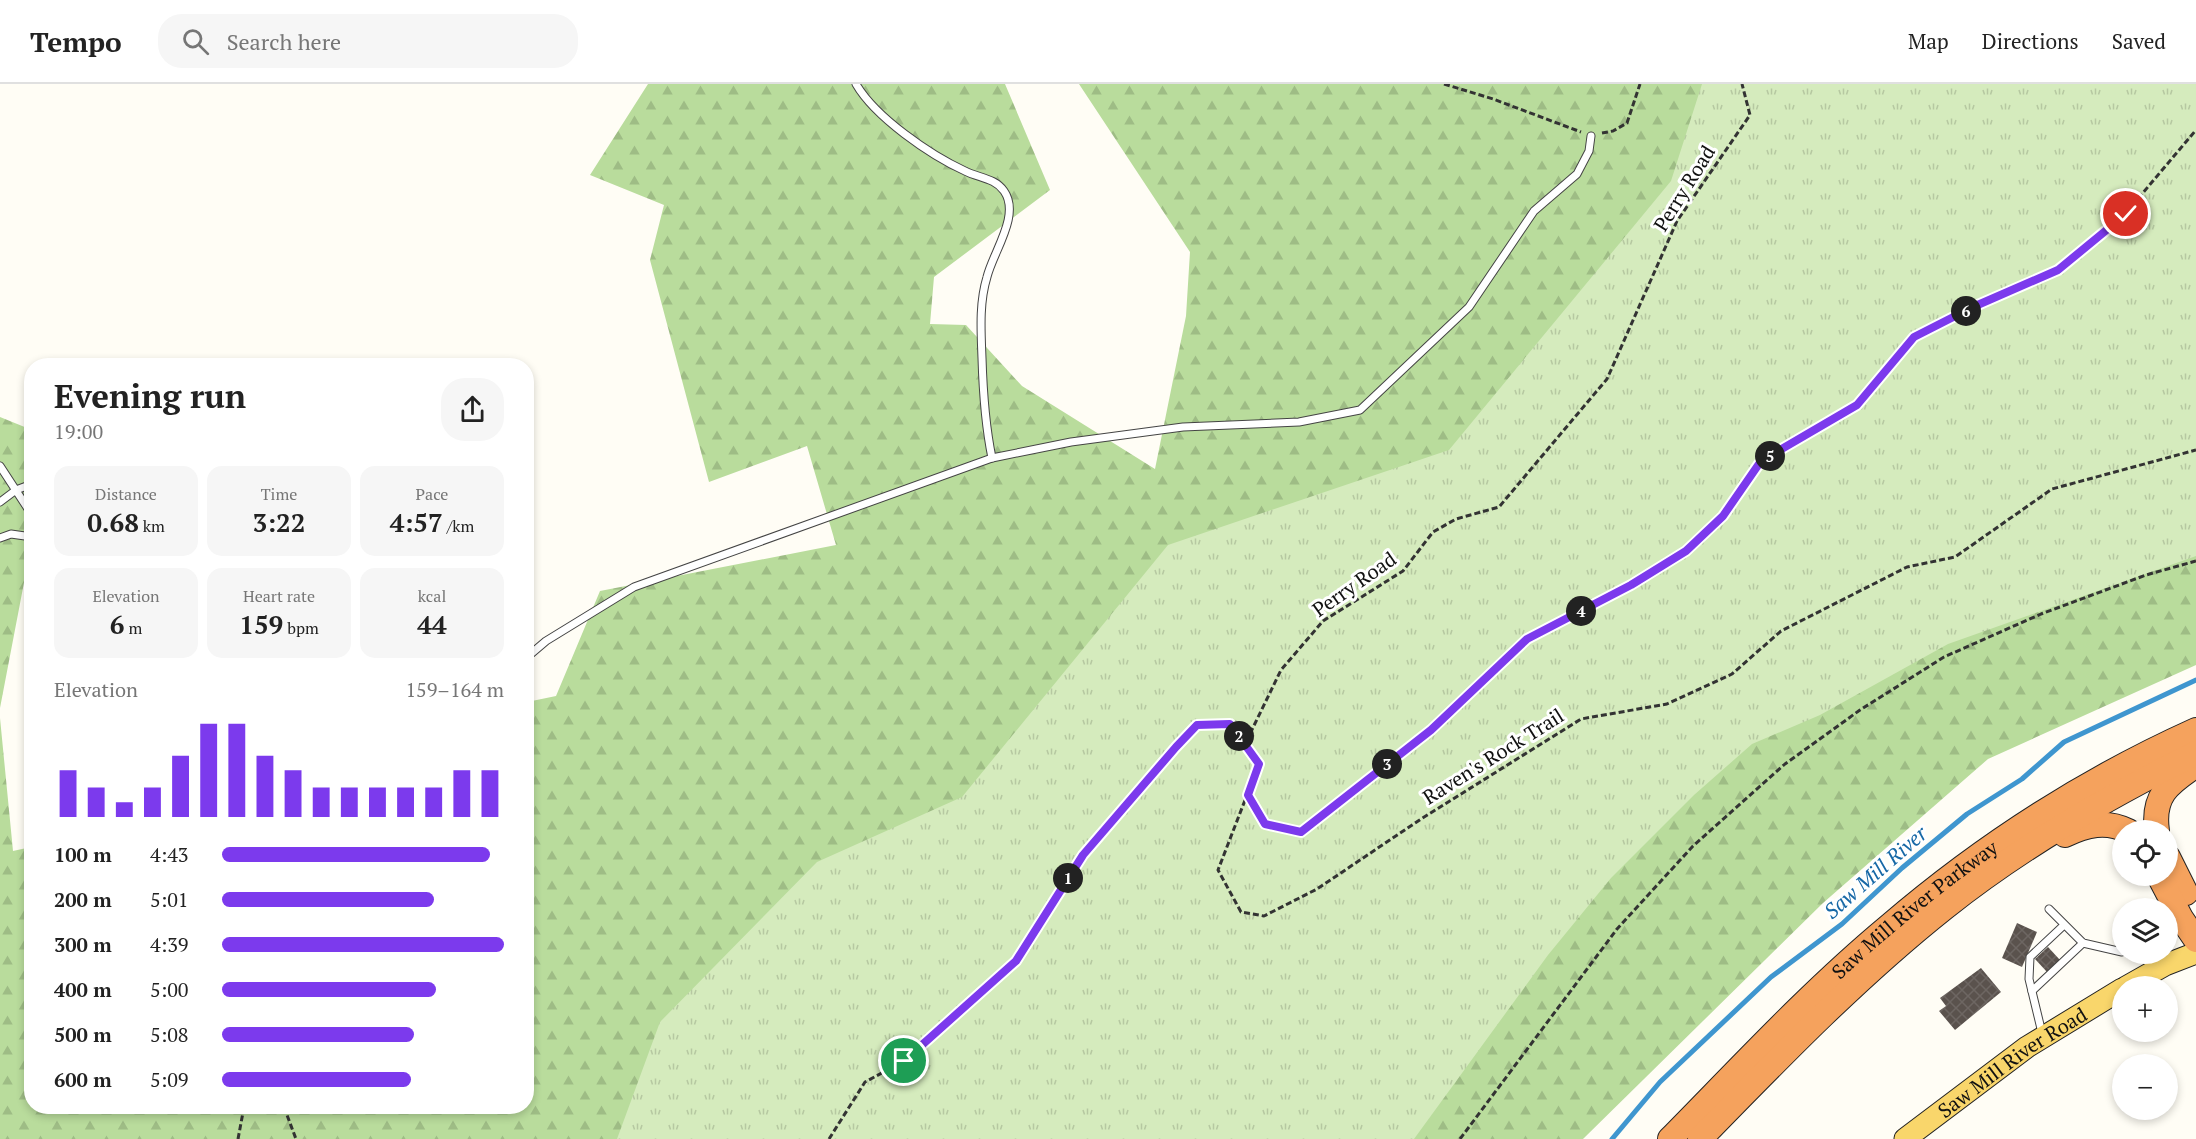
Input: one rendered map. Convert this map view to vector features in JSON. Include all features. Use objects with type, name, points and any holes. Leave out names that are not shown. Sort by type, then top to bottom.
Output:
[{"type":"highway","name":"Saw Mill River Parkway","points":[[1670,1139],[1842,967],[1888,926],[1935,889],[2034,818],[2130,763],[2196,730]]},
{"type":"highway","name":"Saw Mill River Parkway","points":[[1700,1139],[1854,984],[1938,913],[1993,871],[2096,805],[2196,753]]},
{"type":"highway","points":[[2157,820],[2156,808],[2162,795],[2171,783],[2196,766]]},
{"type":"highway","points":[[1993,871],[2084,827],[2112,825]]},
{"type":"highway","points":[[2178,877],[2196,914]]},
{"type":"highway","points":[[2164,886],[2196,940]]},
{"type":"main road","name":"Saw Mill River Road","points":[[2145,976],[2165,965],[2196,953]]},
{"type":"main road","name":"Saw Mill River Road","points":[[1905,1139],[1978,1082],[2043,1036],[2112,995]]},
{"type":"lane","points":[[856,84],[873,107],[923,148],[965,171],[998,183],[1011,208],[1009,220],[987,275],[981,320],[985,425],[992,458]]},
{"type":"lane","points":[[534,651],[546,641],[634,587],[992,458],[1071,442],[1183,427],[1299,422],[1360,410],[1469,307],[1534,211],[1577,174],[1589,151],[1591,136]]},
{"type":"lane","points":[[0,466],[24,502]]},
{"type":"lane","points":[[0,502],[24,487]]},
{"type":"lane","points":[[0,538],[11,534],[24,536]]},
{"type":"lane","points":[[2049,909],[2063,926],[2083,943],[2112,950]]},
{"type":"lane","points":[[2043,1036],[2029,979],[2030,957],[2063,926]]},
{"type":"lane","points":[[2032,991],[2083,943]]},
{"type":"path","points":[[1444,84],[1493,99],[1591,136],[1613,131],[1627,123],[1640,84]]},
{"type":"path","name":"Perry Road","points":[[1245,744],[1281,670],[1323,621],[1404,571],[1433,532],[1456,519],[1499,507],[1607,379],[1677,221],[1750,115],[1742,84]]},
{"type":"path","points":[[1248,795],[1265,824],[1301,832],[1431,730],[1527,639],[1631,585],[1686,551],[1723,516],[1761,461],[1857,405],[1914,337],[1973,307],[2058,270],[2126,214],[2196,130]]},
{"type":"path","name":"Raven's Rock Trail","points":[[1245,744],[1259,764],[1218,870],[1241,912],[1264,916],[1317,889],[1421,819],[1581,719],[1667,704],[1731,674],[1780,631],[1907,567],[1955,557],[2052,489],[2196,450]]},
{"type":"path","points":[[1460,1139],[1617,929],[1693,846],[1785,764],[1860,710],[1944,657],[2040,614],[2146,575],[2196,561]]},
{"type":"path","points":[[830,1139],[865,1082],[904,1061],[1016,961],[1083,855],[1197,725],[1230,724],[1245,744]]},
{"type":"path","points":[[238,1139],[243,1114]]},
{"type":"path","points":[[287,1114],[296,1139]]},
{"type":"green space","points":[[648,84],[1005,84],[1050,190],[934,277],[930,324],[966,325],[1022,386],[1155,469],[1186,316],[1190,252],[1079,84],[2196,84],[2196,665],[1988,759],[1823,903],[1583,1139],[0,1139],[0,718],[13,851],[24,849],[24,1114],[534,1114],[534,701],[556,696],[600,591],[836,545],[807,446],[709,482],[650,260],[664,205],[590,175]]},
{"type":"green space","points":[[1702,84],[2196,84],[2196,556],[1948,644],[1820,715],[1752,744],[1694,795],[1611,878],[1548,955],[1414,1139],[617,1139],[660,1022],[817,862],[962,797],[1168,545],[1449,450],[1671,181]]},
{"type":"green space","points":[[0,417],[24,427],[24,583],[0,708]]},
{"type":"building","points":[[2017,923],[2037,932],[2022,967],[2002,958]]},
{"type":"building","points":[[2048,947],[2060,960],[2047,972],[2035,959]]},
{"type":"building","points":[[1981,968],[2001,992],[1955,1030],[1939,1011],[1946,1006],[1940,998]]},
{"type":"waterway","name":"Saw Mill River","points":[[1612,1139],[1660,1082],[1771,977],[1842,924],[1902,868],[1967,814],[2022,779],[2064,742],[2196,680]]},
{"type":"route","points":[[904,1061],[1016,961],[1083,855],[1197,725],[1230,724],[1259,764],[1248,795],[1265,824],[1301,832],[1431,730],[1527,639],[1631,585],[1686,551],[1723,516],[1761,461],[1857,405],[1914,337],[1973,307],[2058,270],[2126,214]]}]
